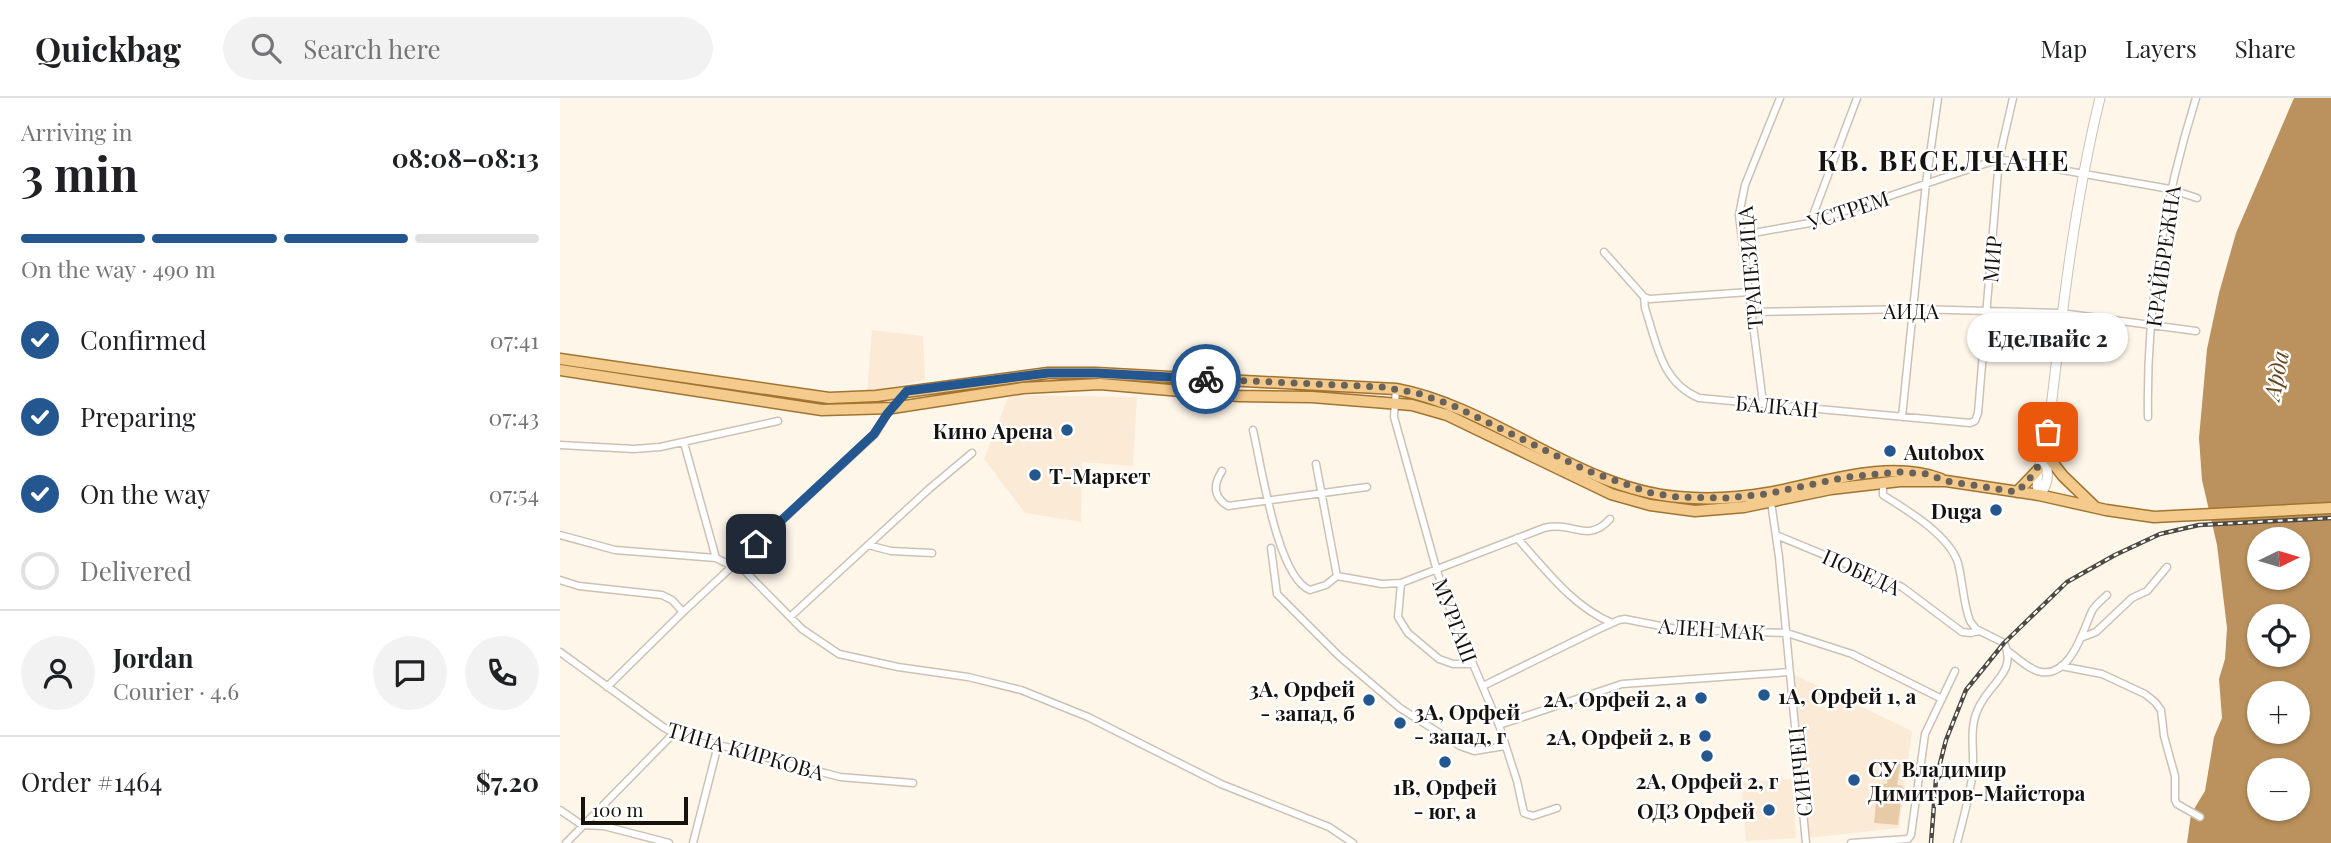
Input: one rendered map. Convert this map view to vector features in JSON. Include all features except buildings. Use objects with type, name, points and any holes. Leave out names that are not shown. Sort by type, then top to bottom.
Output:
[{"type":"main road","points":[[2039,495],[2045,489],[2048,479],[2045,453],[2061,313],[2084,173],[2100,98]]},
{"type":"main road","points":[[560,359],[829,398],[853,398],[1048,373],[1396,388],[1452,405],[1588,471],[1651,493],[1712,499],[1771,498],[1883,482],[1946,481],[2039,495],[2097,509],[2154,516],[2331,508]]},
{"type":"main road","points":[[560,370],[822,410],[892,408],[1023,388],[1100,384],[1239,396],[1394,402],[1447,415],[1611,494],[1650,505],[1695,511],[1726,510],[1877,473],[1927,474],[1946,481]]},
{"type":"main road","points":[[2039,495],[2036,485],[2038,470],[2045,453]]},
{"type":"main road","points":[[2045,453],[2063,476],[2097,509]]},
{"type":"main road","points":[[2017,492],[2038,470]]},
{"type":"street","name":"ТРАПЕЗИЦА","points":[[1763,403],[1739,215],[1745,185],[1780,98]]},
{"type":"street","points":[[1810,223],[1857,98]]},
{"type":"street","points":[[1902,417],[1926,183],[1938,98]]},
{"type":"street","name":"МИР","points":[[1975,421],[1978,413],[1999,159],[2013,98]]},
{"type":"street","name":"КРАЙБРЕЖНА","points":[[2148,417],[2147,370],[2151,326],[2170,189],[2196,98]]},
{"type":"street","name":"УСТРЕМ","points":[[1742,235],[1810,223],[1999,159],[2170,189],[2197,198]]},
{"type":"street","points":[[1604,252],[1644,297],[1749,292]]},
{"type":"street","name":"БАЛКАН","points":[[1644,297],[1645,308],[1669,376],[1688,393],[1699,398],[1970,423],[1975,421]]},
{"type":"street","name":"АИДА","points":[[1752,312],[1914,309],[2061,313],[2196,331]]},
{"type":"street","name":"МУРГАШ","points":[[1396,388],[1394,416],[1437,570],[1472,664],[1499,725],[1517,781],[1521,809],[1533,816],[1557,808]]},
{"type":"street","points":[[607,687],[683,612],[874,434],[907,391]]},
{"type":"street","points":[[560,445],[634,449],[684,443],[778,421]]},
{"type":"street","points":[[1253,430],[1268,500],[1282,548],[1300,584],[1310,590],[1317,589],[1337,576],[1382,584],[1401,583],[1554,526],[1593,532],[1601,529],[1610,519]]},
{"type":"street","points":[[684,443],[716,558]]},
{"type":"street","points":[[790,617],[972,453]]},
{"type":"street","points":[[1316,464],[1337,576]]},
{"type":"street","points":[[1222,471],[1215,488],[1221,502],[1228,506],[1367,487]]},
{"type":"street","points":[[1883,482],[1883,495],[1932,529],[1954,553],[1968,615],[1973,626],[1979,631]]},
{"type":"street","name":"СИНЧЕЦ","points":[[1771,498],[1787,632],[1806,843]]},
{"type":"street","points":[[560,535],[615,550],[716,558],[734,564],[802,629],[839,653],[898,667],[996,683],[1067,707],[1189,770],[1315,821],[1353,843]]},
{"type":"street","name":"ПОБЕДА","points":[[1776,535],[1902,587],[1962,632],[1979,631],[2004,643],[2008,651],[2041,672],[2061,666],[2102,674],[2145,694],[2161,710],[2175,776],[2175,800],[2177,804],[2200,817]]},
{"type":"street","points":[[1517,538],[1579,605],[1612,623]]},
{"type":"street","points":[[868,545],[891,551],[932,553]]},
{"type":"street","points":[[1271,548],[1277,594],[1339,656],[1390,699],[1460,746],[1474,751],[1505,746]]},
{"type":"street","points":[[2083,637],[2096,632],[2132,598],[2147,591],[2167,567]]},
{"type":"street","points":[[560,580],[574,586],[662,595],[683,612]]},
{"type":"street","points":[[1401,583],[1398,617],[1408,633],[1439,659],[1453,664],[1472,664]]},
{"type":"street","points":[[2061,666],[2083,637],[2093,609],[2107,594]]},
{"type":"street","name":"АЛЕН МАК","points":[[1483,686],[1625,619],[1681,630],[1787,632],[1852,654],[1941,699]]},
{"type":"street","points":[[1957,843],[1972,778],[1973,725],[1978,708],[2008,664],[2008,651]]},
{"type":"street","name":"ТИНА КИРКОВА","points":[[560,652],[674,733],[840,777],[913,783]]},
{"type":"street","points":[[1851,843],[1908,839],[1911,835],[1925,734],[1955,671]]},
{"type":"street","points":[[1499,725],[1622,684],[1789,672]]},
{"type":"street","points":[[566,843],[674,733]]},
{"type":"street","points":[[693,843],[718,745]]},
{"type":"street","points":[[560,810],[582,825],[604,826],[669,843]]},
{"type":"shaded area","points":[[872,330],[923,336],[925,380],[867,392]]},
{"type":"shaded area","points":[[1009,395],[1137,397],[1133,466],[1082,462],[1081,522],[1025,513],[984,459]]},
{"type":"shaded area","name":"СУ Владимир Димитров-Майстора","points":[[1793,674],[1912,731],[1899,828],[1808,838]]},
{"type":"shaded area","points":[[1890,760],[1901,761],[1897,785],[1903,786],[1898,825],[1874,823],[1878,783],[1887,784]]},
{"type":"shaded area","name":"ОДЗ Орфей","points":[[1792,779],[1796,838],[1746,841],[1741,782]]},
{"type":"water","name":"Арда","points":[[2294,98],[2331,98],[2331,843],[2187,843],[2191,814],[2205,791],[2214,737],[2222,718],[2219,679],[2225,659],[2227,628],[2217,545],[2202,480],[2199,438],[2207,349],[2236,233]]},
{"type":"railway","points":[[1931,843],[1936,779],[1946,740],[1966,690],[2004,643],[2067,582],[2160,534],[2199,525],[2331,518]]},
{"type":"way so far","points":[[1206,379],[1382,387],[1417,393],[1452,405],[1588,471],[1627,486],[1677,497],[1712,499],[1766,494],[1847,477],[1899,472],[1927,474],[1946,481],[2017,492],[2038,470],[2045,453],[2048,432]]},
{"type":"place","name":"Кино Арена","points":[[1067,430]]},
{"type":"place","name":"Еделвайс 2","points":[[2048,432]]},
{"type":"place","name":"Autobox","points":[[1890,451]]},
{"type":"place","name":"Т-Маркет","points":[[1035,475]]},
{"type":"place","name":"Duga","points":[[1996,510]]},
{"type":"place","name":"1А, Орфей 1, а","points":[[1764,695]]},
{"type":"place","name":"2А, Орфей 2, а","points":[[1701,698]]},
{"type":"place","name":"3А, Орфей - запад, б","points":[[1369,700]]},
{"type":"place","name":"3А, Орфей - запад, г","points":[[1400,723]]},
{"type":"place","name":"2А, Орфей 2, в","points":[[1705,736]]},
{"type":"place","name":"2А, Орфей 2, г","points":[[1707,756]]},
{"type":"place","name":"1В, Орфей - юг, а","points":[[1445,762]]},
{"type":"place","name":"СУ Владимир Димитров-Майстора","points":[[1854,780]]},
{"type":"place","name":"ОДЗ Орфей","points":[[1769,810]]},
{"type":"district","name":"КВ. ВЕСЕЛЧАНЕ","points":[[1944,159]]},
{"type":"route","points":[[756,544],[874,434],[907,391],[1048,373],[1206,379]]}]
